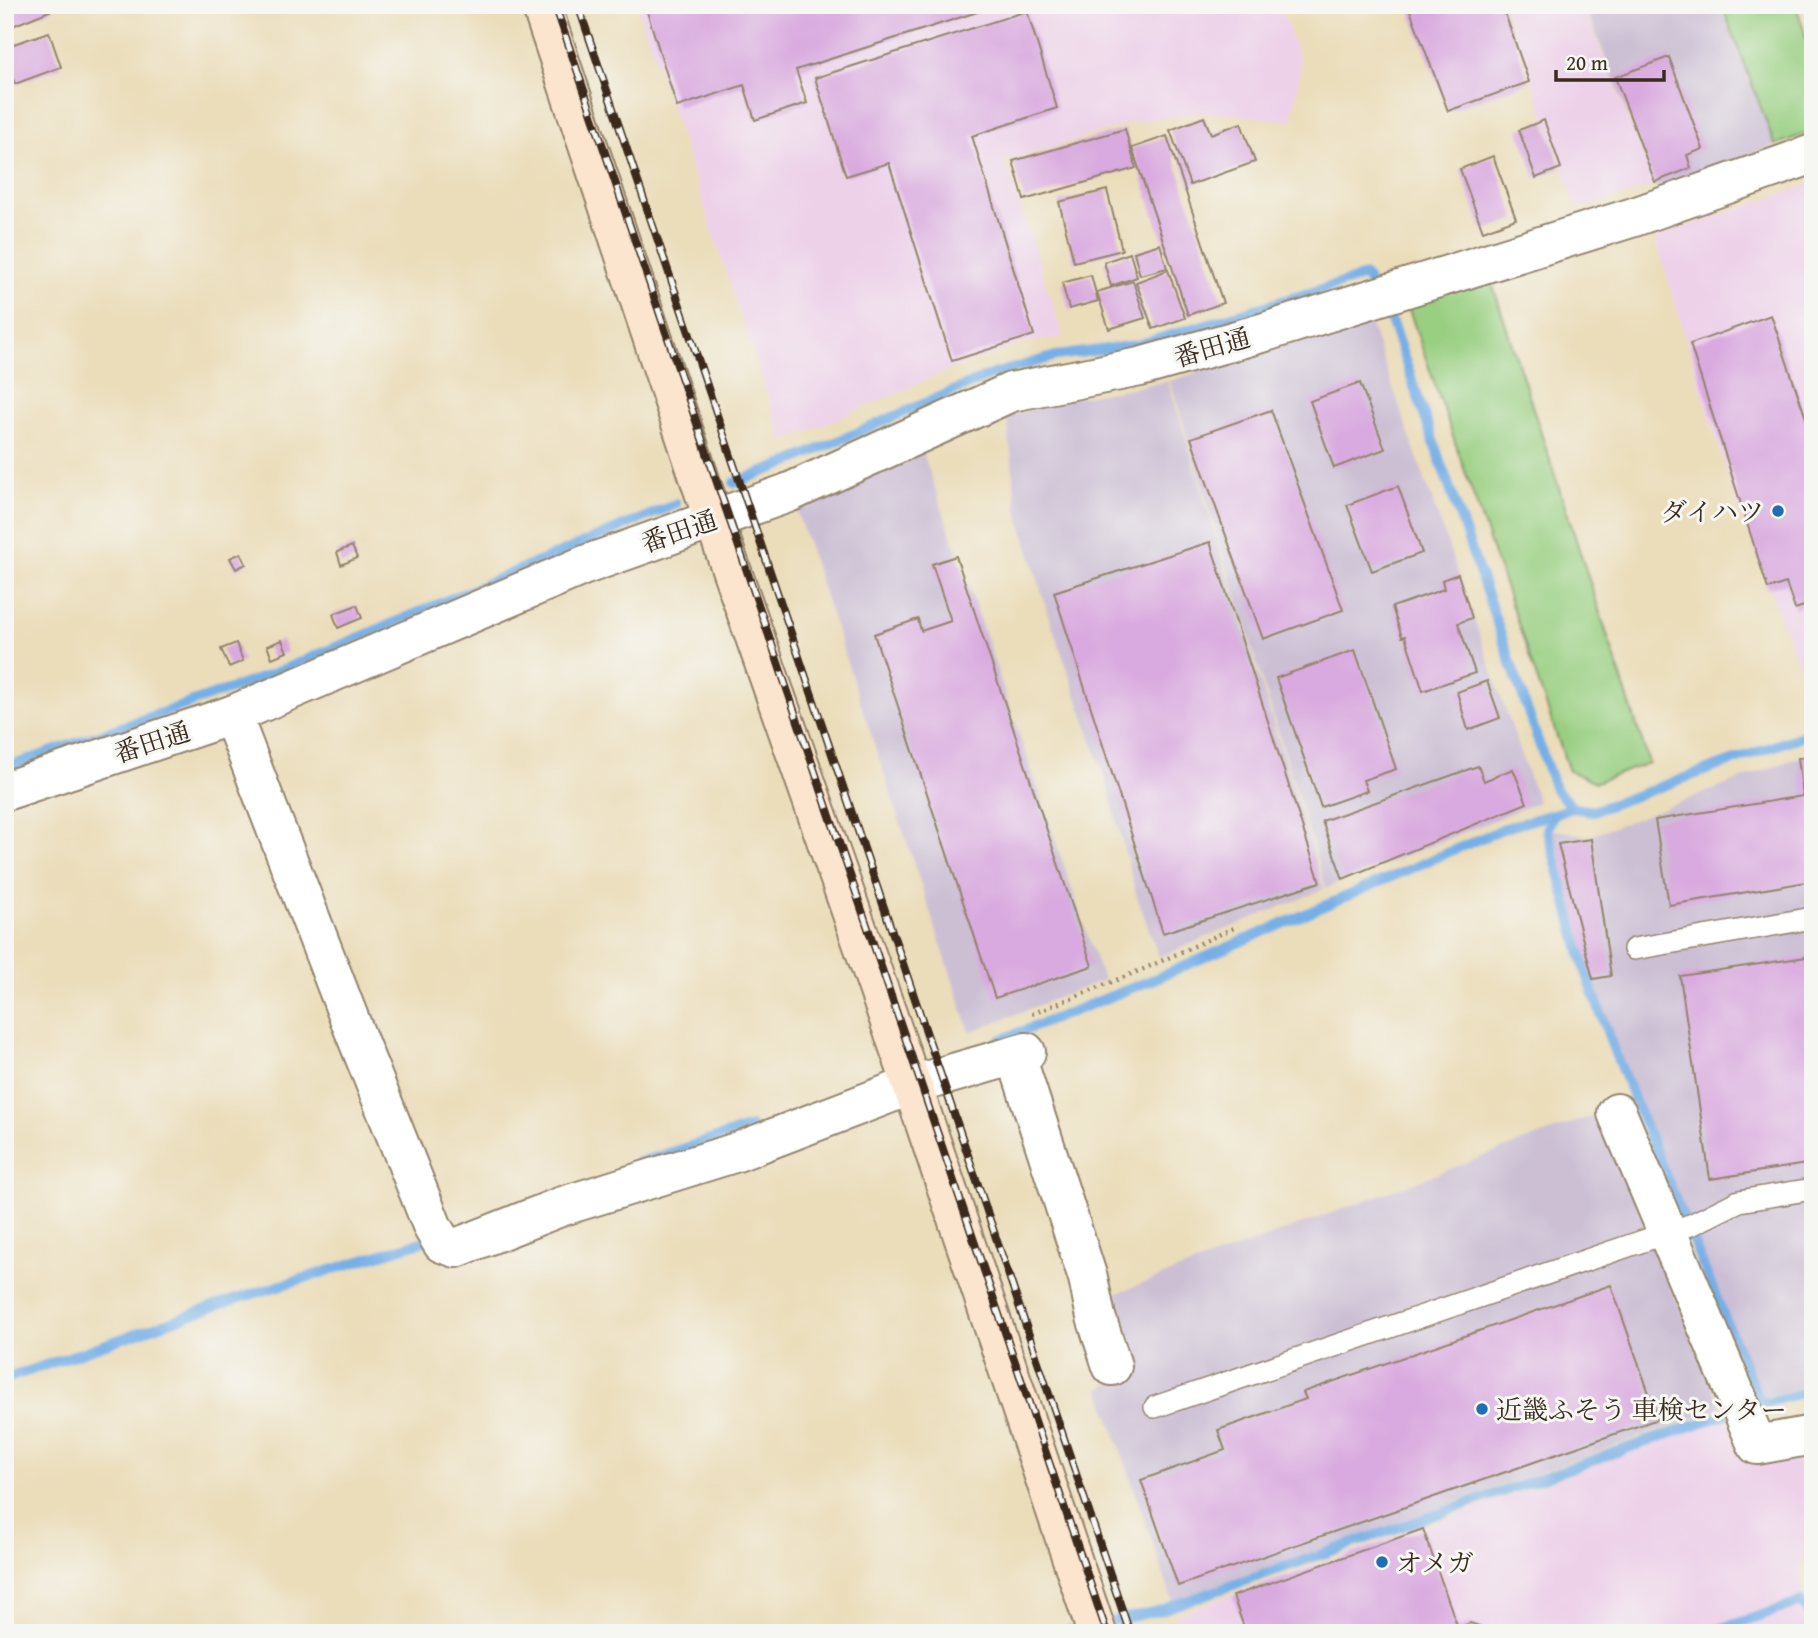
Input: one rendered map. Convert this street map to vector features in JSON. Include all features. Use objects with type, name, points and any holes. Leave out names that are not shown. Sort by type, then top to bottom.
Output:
[{"type":"street","points":[[541,5],[713,519],[907,1073],[1097,1633]]},
{"type":"street","name":"番田通","points":[[5,791],[232,715],[584,565],[788,493],[1011,392],[1140,367],[1377,297],[1634,217],[1813,154]]},
{"type":"street","points":[[232,715],[349,1018],[437,1235],[456,1248],[560,1207],[737,1152],[907,1073],[1023,1041],[1088,1278],[1096,1317],[1112,1366]]},
{"type":"street","points":[[1617,1113],[1681,1227],[1757,1445],[1813,1435]]},
{"type":"lane","points":[[1634,949],[1813,918]]},
{"type":"lane","points":[[1155,1408],[1681,1227],[1739,1200],[1813,1189]]},
{"type":"path","points":[[1023,1041],[1146,968],[1238,926]]},
{"type":"shaded area","points":[[637,5],[1280,5],[1299,59],[1300,73],[1292,121],[1224,113],[1194,113],[1137,121],[1005,160],[1063,337],[1024,343],[947,371],[783,442]]},
{"type":"shaded area","points":[[1504,5],[1583,5],[1655,186],[1578,209]]},
{"type":"shaded area","points":[[1585,5],[1720,5],[1774,146],[1656,187]]},
{"type":"shaded area","points":[[1813,183],[1813,703],[1733,493],[1655,237]]},
{"type":"shaded area","points":[[1368,317],[1538,802],[1326,888],[1170,381]]},
{"type":"shaded area","points":[[1168,381],[1324,889],[1159,957],[1136,894],[1107,783],[1048,614],[1017,509],[1007,416],[1064,400]]},
{"type":"shaded area","points":[[923,453],[1103,980],[970,1032],[796,509]]},
{"type":"shaded area","points":[[1813,752],[1813,1384],[1761,1398],[1635,1098],[1586,966],[1550,829],[1590,836]]},
{"type":"shaded area","points":[[1600,1113],[1721,1408],[1173,1602],[1100,1389],[1124,1375],[1101,1299]]},
{"type":"shaded area","points":[[1728,1418],[1748,1462],[1813,1447],[1813,1554],[1801,1559],[1801,1588],[1813,1633],[1181,1633],[1175,1615]]},
{"type":"green space","points":[[1722,5],[1796,5],[1813,60],[1813,131],[1775,145]]},
{"type":"green space","points":[[1490,277],[1649,763],[1596,782],[1569,771],[1407,304]]},
{"type":"building","points":[[5,5],[50,5],[52,10],[5,29]]},
{"type":"building","points":[[645,5],[996,6],[796,70],[807,103],[755,120],[744,85],[677,107]]},
{"type":"building","points":[[1408,5],[1502,5],[1529,82],[1448,111]]},
{"type":"building","points":[[1027,11],[1057,108],[972,136],[1034,335],[952,361],[889,163],[846,176],[815,78]]},
{"type":"building","points":[[49,32],[61,67],[15,84],[5,57],[5,47]]},
{"type":"building","points":[[1669,57],[1703,149],[1687,155],[1691,168],[1655,182],[1615,77]]},
{"type":"building","points":[[1204,117],[1211,134],[1241,123],[1255,162],[1190,185],[1170,130]]},
{"type":"building","points":[[1544,120],[1561,168],[1536,178],[1519,130]]},
{"type":"building","points":[[1125,129],[1136,168],[1024,200],[1013,161]]},
{"type":"building","points":[[1167,136],[1223,303],[1188,315],[1132,148]]},
{"type":"building","points":[[1493,156],[1516,219],[1483,231],[1460,169]]},
{"type":"building","points":[[1107,190],[1122,250],[1074,262],[1059,202]]},
{"type":"building","points":[[1160,244],[1167,268],[1140,275],[1134,252]]},
{"type":"building","points":[[1130,253],[1137,277],[1111,286],[1104,262]]},
{"type":"building","points":[[1168,270],[1185,318],[1153,329],[1136,282]]},
{"type":"building","points":[[1091,275],[1098,301],[1069,309],[1062,283]]},
{"type":"building","points":[[1133,281],[1145,318],[1109,329],[1097,292]]},
{"type":"building","name":"ダイハツ","points":[[1771,315],[1813,439],[1813,603],[1795,609],[1786,583],[1768,589],[1690,344]]},
{"type":"building","points":[[1360,383],[1385,449],[1334,468],[1310,401]]},
{"type":"building","points":[[1271,410],[1343,610],[1263,639],[1191,438]]},
{"type":"building","points":[[1398,486],[1422,553],[1372,571],[1347,505]]},
{"type":"building","points":[[1210,542],[1320,882],[1163,933],[1054,592]]},
{"type":"building","points":[[352,546],[357,558],[341,565],[337,552]]},
{"type":"building","points":[[241,553],[246,564],[236,569],[230,558]]},
{"type":"building","points":[[956,556],[1092,966],[995,998],[874,634],[918,619],[921,631],[951,621],[932,564]]},
{"type":"building","points":[[1458,574],[1472,618],[1458,623],[1475,673],[1423,691],[1405,636],[1402,637],[1392,607],[1444,589],[1442,580]]},
{"type":"building","points":[[357,605],[362,618],[338,628],[333,614]]},
{"type":"building","points":[[282,640],[287,652],[272,658],[267,646]]},
{"type":"building","points":[[236,643],[243,661],[229,667],[221,649]]},
{"type":"building","points":[[1355,650],[1396,769],[1363,780],[1367,791],[1321,807],[1276,678]]},
{"type":"building","points":[[1487,681],[1500,718],[1468,730],[1457,692]]},
{"type":"building","points":[[1813,756],[1813,881],[1669,905],[1655,820],[1803,796],[1798,758]]},
{"type":"building","points":[[1478,766],[1484,781],[1513,769],[1527,803],[1343,879],[1322,821]]},
{"type":"building","points":[[1591,839],[1611,976],[1593,979],[1558,844]]},
{"type":"building","points":[[1813,956],[1813,1163],[1710,1179],[1680,976]]},
{"type":"building","name":"近畿ふそう 車検センター","points":[[1611,1285],[1658,1419],[1178,1586],[1141,1480],[1225,1450],[1218,1430],[1306,1399],[1303,1392]]},
{"type":"building","name":"オメガ","points":[[1423,1529],[1458,1628],[1470,1623],[1482,1627],[1488,1633],[1246,1633],[1233,1596]]},
{"type":"waterway","points":[[734,483],[990,375],[1056,356],[1137,345],[1365,276],[1392,323],[1555,789],[1573,808],[1593,811],[1813,732]]},
{"type":"waterway","points":[[5,768],[267,676],[676,504]]},
{"type":"waterway","points":[[998,1041],[1152,980],[1505,828],[1573,808]]},
{"type":"waterway","points":[[1553,815],[1547,829],[1584,966],[1614,1051],[1758,1398],[1765,1403],[1813,1390]]},
{"type":"waterway","points":[[851,1088],[902,1070]]},
{"type":"waterway","points":[[637,1163],[751,1127]]},
{"type":"waterway","points":[[5,1379],[230,1301],[431,1239]]},
{"type":"waterway","points":[[1114,1621],[1161,1610],[1726,1414]]},
{"type":"waterway","points":[[1708,1633],[1801,1602],[1813,1619]]},
{"type":"waterway","points":[[1061,1633],[1072,1629]]},
{"type":"railway","points":[[555,5],[1107,1633]]},
{"type":"railway","points":[[578,5],[1130,1633]]},
{"type":"place","name":"ダイハツ","points":[[1778,511]]},
{"type":"place","name":"近畿ふそう 車検センター","points":[[1482,1409]]},
{"type":"place","name":"オメガ","points":[[1382,1562]]}]
